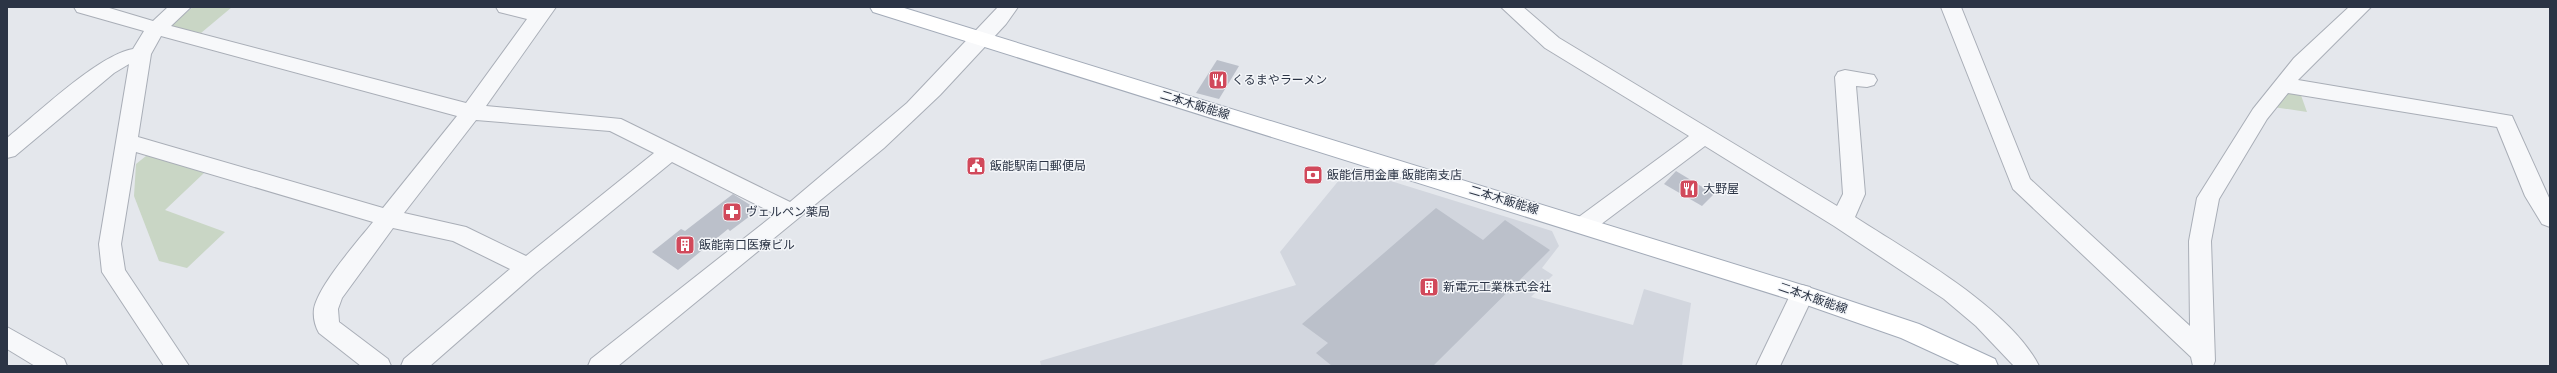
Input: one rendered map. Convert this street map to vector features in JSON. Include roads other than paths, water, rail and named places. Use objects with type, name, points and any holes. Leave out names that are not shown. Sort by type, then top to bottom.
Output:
[{"type":"main road","name":"二本木飯能線","points":[[880,7],[1802,294],[1910,331],[1986,366]]},
{"type":"street","points":[[84,7],[155,28],[471,112],[614,124],[669,153],[792,213]]},
{"type":"street","points":[[178,366],[114,272],[110,244],[141,54],[147,38],[155,28],[181,7]]},
{"type":"street","points":[[379,366],[327,326],[326,309],[332,294],[388,218],[471,112],[543,12],[506,7]]},
{"type":"street","points":[[980,37],[985,16],[992,7]]},
{"type":"street","points":[[600,366],[792,213],[897,126],[941,84],[980,37],[1000,18],[1008,7]]},
{"type":"street","points":[[1511,7],[1552,43],[1842,220],[1952,292],[1984,319],[2020,355],[2027,366]]},
{"type":"street","points":[[1951,7],[2021,183],[2203,359]]},
{"type":"street","points":[[2203,359],[2200,240],[2208,198],[2260,114],[2300,63],[2360,7]]},
{"type":"street","points":[[7,150],[107,68],[125,57],[141,54]]},
{"type":"street","points":[[1842,220],[1854,194],[1845,77],[1867,80]]},
{"type":"street","points":[[2284,85],[2506,121],[2536,196],[2550,218]]},
{"type":"street","points":[[1584,225],[1704,136]]},
{"type":"street","points":[[126,141],[388,218],[458,233],[528,267]]},
{"type":"street","points":[[413,366],[528,267],[669,153]]},
{"type":"street","points":[[1768,366],[1802,294]]},
{"type":"street","points":[[7,337],[55,366]]},
{"type":"place","name":"くるまやラーメン","points":[[1218,80]]},
{"type":"place","name":"飯能駅南口郵便局","points":[[976,166]]},
{"type":"place","name":"飯能信用金庫 飯能南支店","points":[[1313,175]]},
{"type":"place","name":"大野屋","points":[[1689,189]]},
{"type":"place","name":"ヴェルペン薬局","points":[[732,212]]},
{"type":"place","name":"飯能南口医療ビル","points":[[685,245]]},
{"type":"place","name":"新電元工業株式会社","points":[[1429,287]]}]
